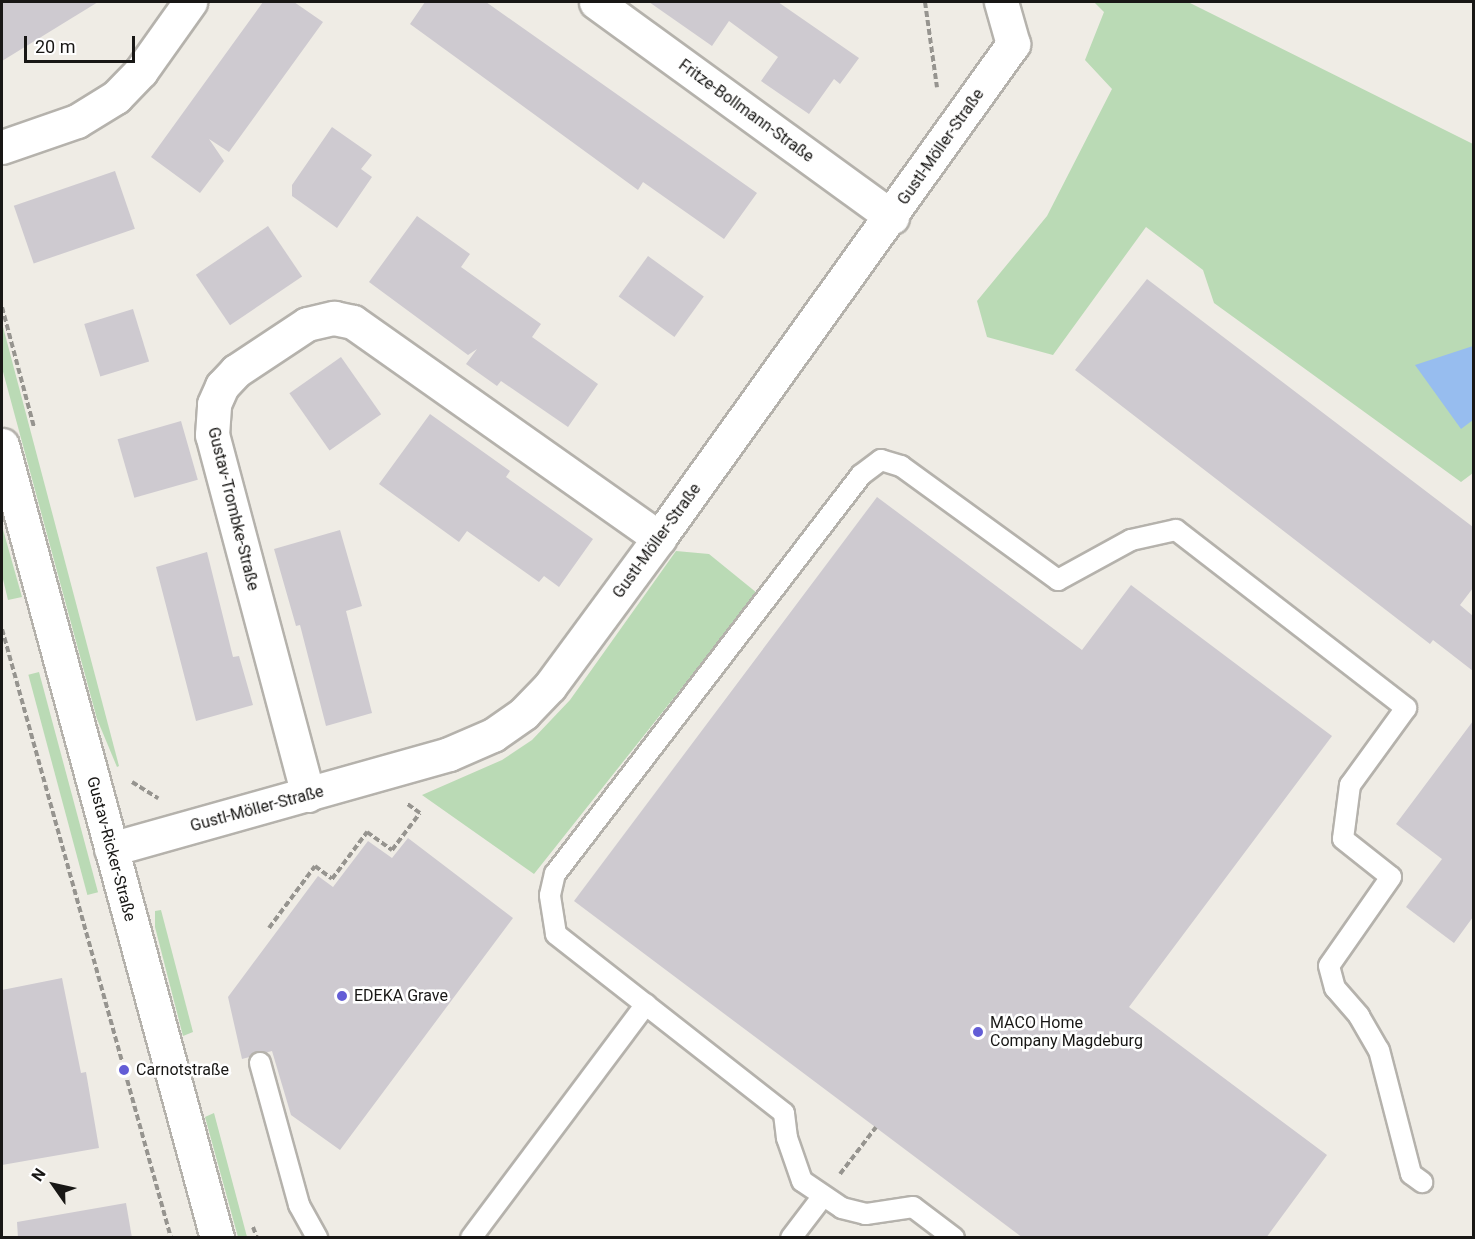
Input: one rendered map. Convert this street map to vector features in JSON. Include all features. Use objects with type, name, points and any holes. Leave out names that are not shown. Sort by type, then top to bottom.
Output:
[{"type":"street","points":[[2,147],[77,121],[116,97],[141,71],[190,2]]},
{"type":"street","name":"Fritze-Bollmann-Straße","points":[[599,2],[892,217]]},
{"type":"street","name":"Gustl-Möller-Straße","points":[[111,849],[373,778],[472,745],[525,713],[550,686],[659,538],[892,217],[1012,44],[1000,2]]},
{"type":"street","name":"Gustav-Trombke-Straße","points":[[308,795],[212,435],[214,404],[222,386],[236,371],[307,324],[334,318],[353,322],[659,538]]},
{"type":"street","name":"Gustav-Ricker-Straße","points":[[3,455],[217,1238]]},
{"type":"lane","points":[[954,1238],[913,1207],[866,1214],[842,1208],[802,1181],[787,1138],[784,1113],[556,934],[550,895],[555,874],[861,475],[874,463],[891,461],[1058,580],[1131,540],[1176,530],[1406,708],[1350,785],[1343,839],[1391,877],[1329,966],[1335,988],[1359,1016],[1379,1050],[1411,1174],[1422,1182]]},
{"type":"lane","points":[[471,1238],[646,1004]]},
{"type":"lane","points":[[260,1063],[299,1205],[317,1238]]},
{"type":"lane","points":[[792,1238],[823,1196]]},
{"type":"path","points":[[2,629],[171,1238]]},
{"type":"path","points":[[269,927],[315,866],[332,879],[367,832],[392,850],[418,816],[420,813],[373,778]]},
{"type":"path","points":[[823,1196],[876,1127]]},
{"type":"green space","points":[[1094,2],[1188,2],[1473,144],[1473,473],[1461,482],[1214,303],[1203,270],[1146,227],[1053,355],[987,337],[977,301],[1047,216],[1112,89],[1085,60],[1104,12]]},
{"type":"green space","points":[[2,323],[119,766],[117,767],[97,719],[2,368]]},
{"type":"green space","points":[[2,526],[22,597],[8,600],[2,575]]},
{"type":"green space","points":[[676,551],[709,554],[757,593],[534,874],[422,795],[502,760],[532,740],[570,700]]},
{"type":"green space","points":[[39,672],[98,892],[87,895],[28,675]]},
{"type":"green space","points":[[161,910],[193,1032],[183,1036],[155,927],[155,911]]},
{"type":"green space","points":[[214,1113],[247,1237],[238,1237],[205,1117]]},
{"type":"water","points":[[1473,346],[1473,420],[1461,429],[1415,365]]},
{"type":"building","points":[[2,2],[98,2],[2,61]]},
{"type":"building","points":[[263,2],[294,2],[323,22],[229,152],[209,139],[224,161],[200,193],[151,157]]},
{"type":"building","points":[[425,2],[486,2],[757,193],[724,239],[643,182],[638,190],[410,24]]},
{"type":"building","points":[[649,2],[778,2],[859,58],[840,84],[834,79],[809,114],[761,81],[778,57],[729,21],[712,46]]},
{"type":"building","points":[[332,127],[372,155],[361,169],[372,177],[337,228],[292,196],[292,185]]},
{"type":"building","points":[[115,171],[135,229],[34,264],[14,206]]},
{"type":"building","points":[[417,216],[470,254],[461,267],[541,324],[532,337],[598,384],[568,427],[501,381],[497,386],[466,364],[477,349],[468,355],[369,282]]},
{"type":"building","points":[[268,226],[302,277],[230,325],[196,275]]},
{"type":"building","points":[[648,256],[704,297],[674,337],[619,296]]},
{"type":"building","points":[[1147,279],[1473,527],[1473,588],[1460,605],[1473,616],[1473,671],[1433,640],[1430,644],[1075,370]]},
{"type":"building","points":[[133,309],[149,362],[100,377],[84,324]]},
{"type":"building","points":[[341,357],[381,414],[330,450],[289,393]]},
{"type":"building","points":[[430,414],[510,471],[506,477],[593,539],[559,587],[544,576],[539,582],[467,531],[459,542],[379,484]]},
{"type":"building","points":[[181,421],[198,480],[134,498],[118,439]]},
{"type":"building","points":[[877,497],[1082,650],[1131,585],[1332,736],[1129,1007],[1327,1155],[1266,1238],[1023,1238],[574,901]]},
{"type":"building","points":[[340,530],[362,606],[346,611],[372,713],[326,726],[300,625],[296,626],[274,549]]},
{"type":"building","points":[[207,552],[233,657],[239,656],[253,705],[196,721],[156,567]]},
{"type":"building","points":[[1473,721],[1473,917],[1454,943],[1406,907],[1442,859],[1396,824]]},
{"type":"building","name":"EDEKA Grave","points":[[408,838],[513,918],[340,1150],[291,1115],[272,1051],[242,1059],[228,997],[318,876],[333,887],[368,841],[392,858]]},
{"type":"building","points":[[62,978],[81,1073],[86,1072],[99,1148],[2,1165],[2,990]]},
{"type":"building","points":[[126,1203],[132,1238],[18,1238],[17,1222]]},
{"type":"place","name":"EDEKA Grave","points":[[342,996]]},
{"type":"place","name":"MACO Home Company Magdeburg","points":[[978,1032]]},
{"type":"place","name":"Carnotstraße","points":[[124,1070]]}]
